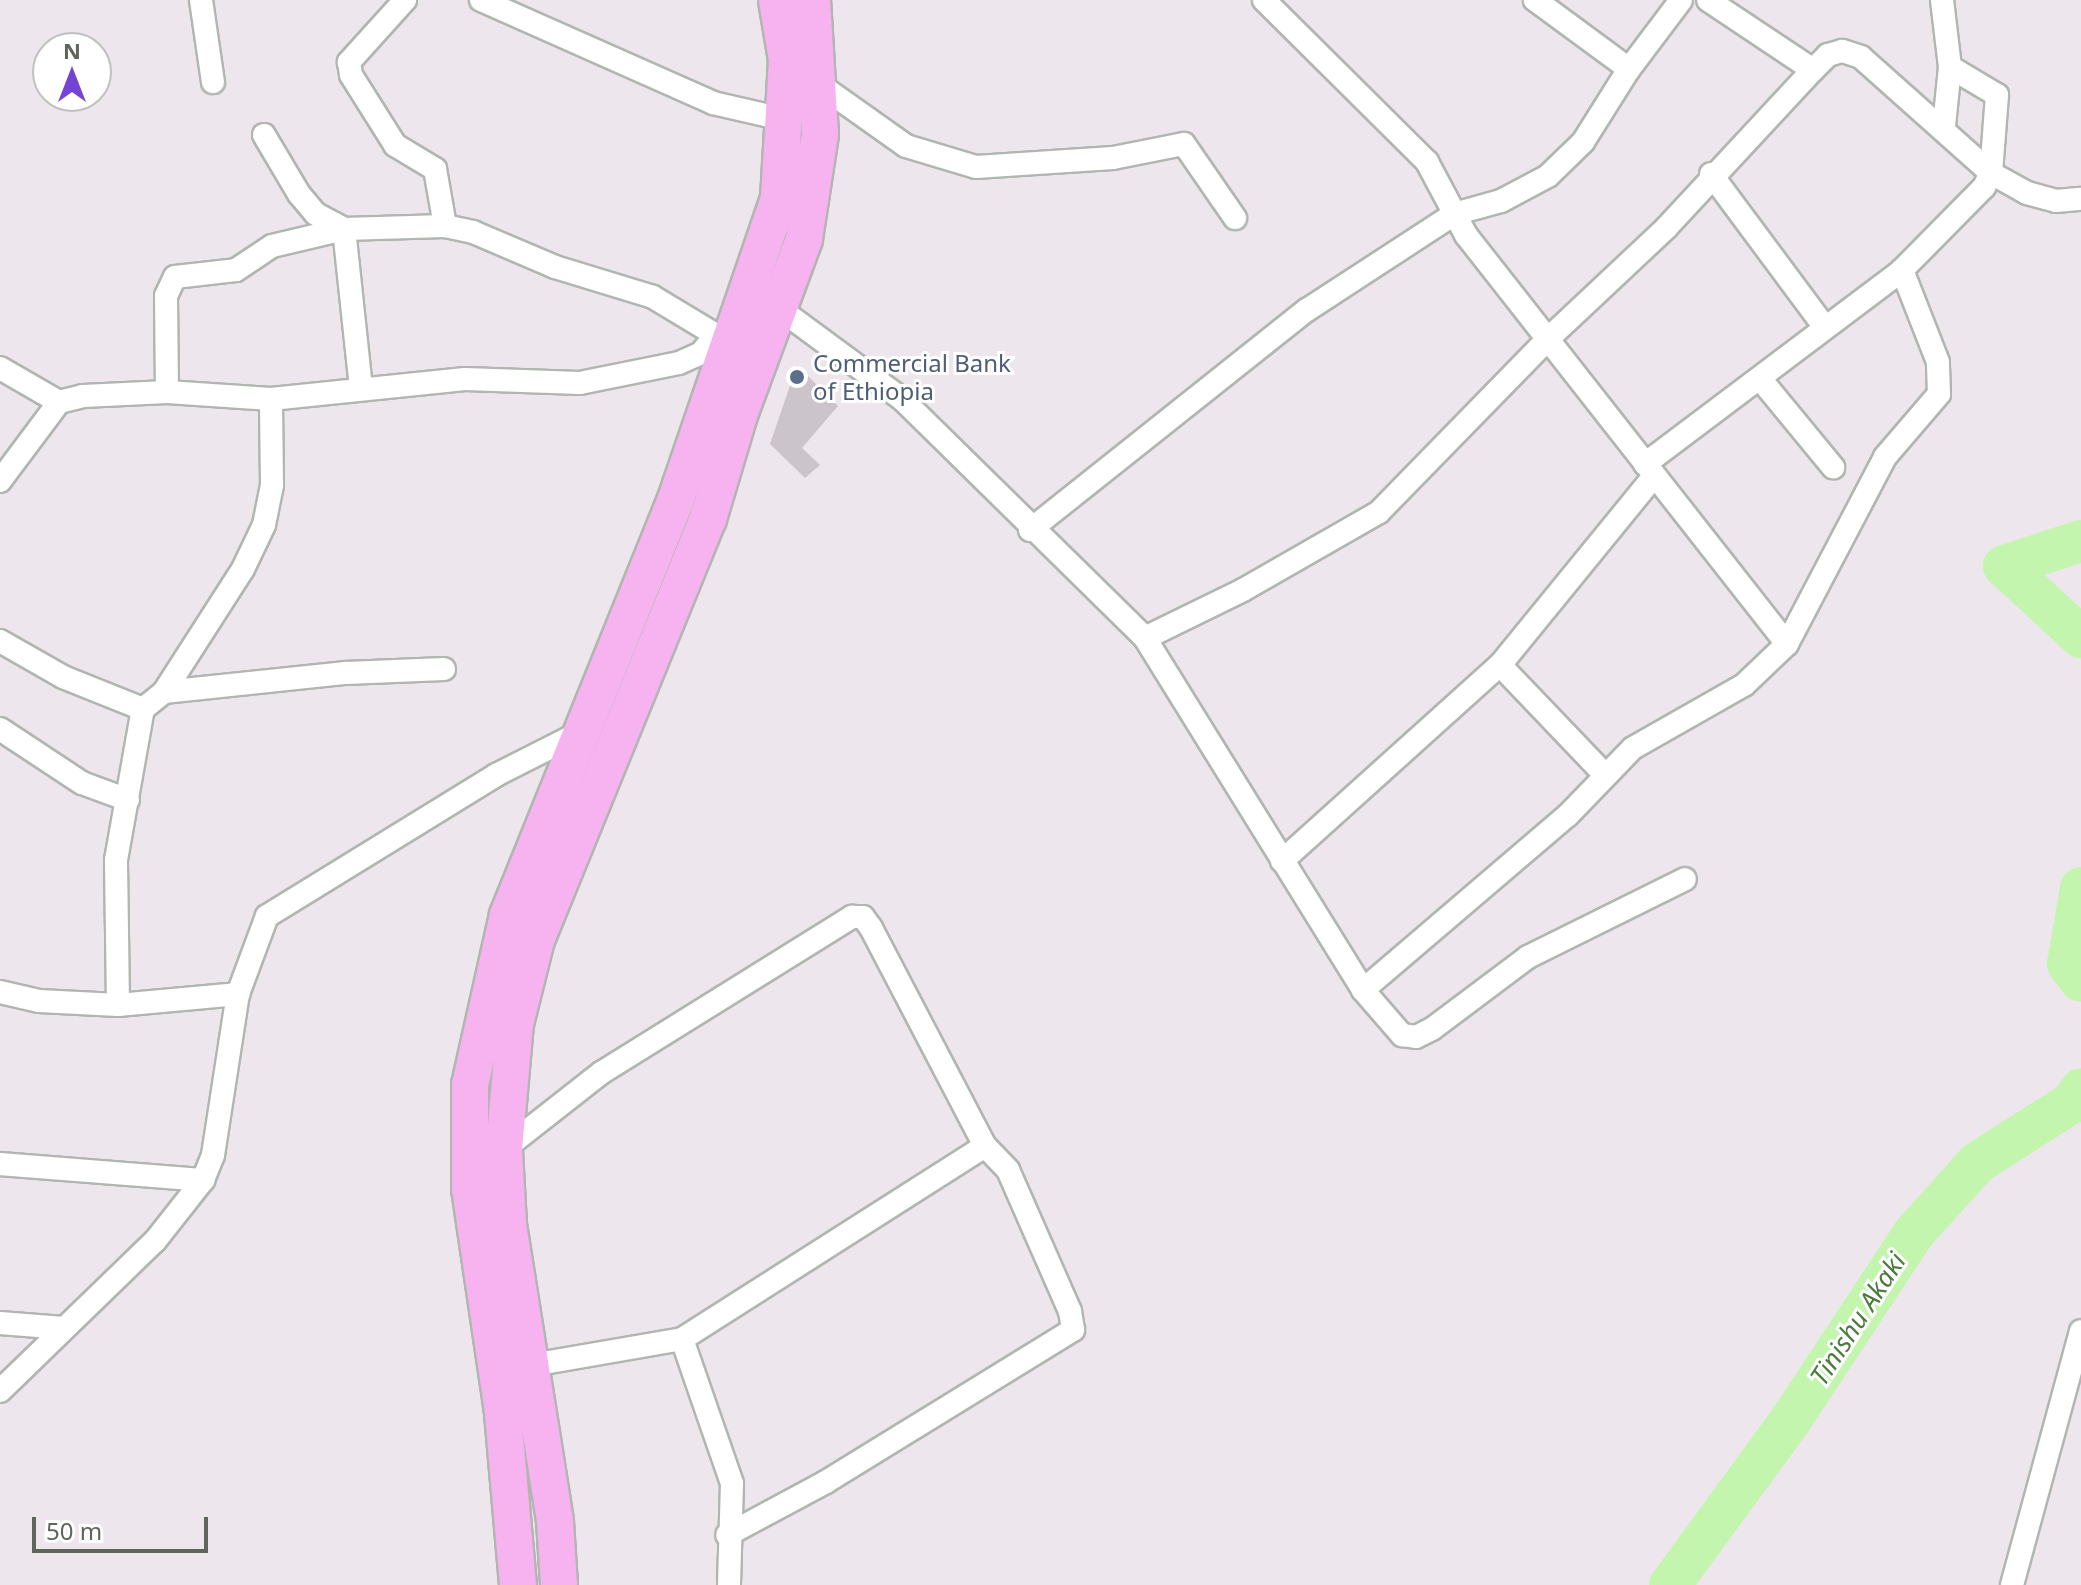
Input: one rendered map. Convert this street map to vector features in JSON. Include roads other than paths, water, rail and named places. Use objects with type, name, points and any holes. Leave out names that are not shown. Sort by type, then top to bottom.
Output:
[{"type":"main road","points":[[518,1585],[503,1412],[470,1189],[470,1085],[508,915],[580,730],[675,502],[723,337],[779,198],[787,120],[787,60],[777,0]]},
{"type":"main road","points":[[559,1585],[555,1521],[508,1224],[504,1149],[515,1024],[536,940],[708,519],[739,415],[781,310],[804,239],[815,182],[820,85],[812,0]]},
{"type":"street","points":[[201,0],[213,82]]},
{"type":"street","points":[[405,0],[349,62],[351,75],[395,145],[435,169],[445,226]]},
{"type":"street","points":[[481,0],[713,103],[787,120]]},
{"type":"street","points":[[1264,0],[1403,134],[1427,162],[1454,214],[1787,644]]},
{"type":"street","points":[[1535,0],[1629,69]]},
{"type":"street","points":[[1030,530],[1307,310],[1454,214],[1501,201],[1548,176],[1583,142],[1629,69],[1681,0]]},
{"type":"street","points":[[1708,0],[1813,70]]},
{"type":"street","points":[[1942,0],[1950,67],[1944,126]]},
{"type":"street","points":[[1145,638],[1243,590],[1379,512],[1549,338],[1666,228],[1711,174],[1828,55],[1842,51],[1861,57],[1944,126],[1991,173],[2027,193],[2056,201],[2081,199]]},
{"type":"street","points":[[1282,861],[1500,665],[1650,470],[1762,381],[1823,325],[1902,270],[1984,187],[1991,173],[1997,95],[1950,67]]},
{"type":"street","points":[[820,85],[906,146],[976,167],[1113,158],[1184,144],[1235,218]]},
{"type":"street","points":[[264,135],[299,194],[316,214],[344,229]]},
{"type":"street","points":[[1711,174],[1823,325]]},
{"type":"street","points":[[0,368],[59,402],[167,392],[271,399],[361,387],[465,379],[580,383],[679,363],[701,353],[723,337],[625,286],[555,267],[473,232],[445,226],[344,229],[272,246],[236,270],[175,277],[166,296],[167,392]]},
{"type":"street","points":[[344,229],[361,387]]},
{"type":"street","points":[[1363,990],[1568,815],[1604,774],[1633,748],[1744,685],[1787,644],[1885,457],[1939,394],[1938,362],[1902,270]]},
{"type":"street","points":[[781,310],[903,400],[1030,530],[1145,638],[1363,990],[1402,1035],[1416,1037],[1528,957],[1685,879]]},
{"type":"street","points":[[1762,381],[1833,467]]},
{"type":"street","points":[[118,1005],[116,860],[143,709],[164,692],[243,569],[264,525],[272,485],[271,399]]},
{"type":"street","points":[[0,481],[59,402]]},
{"type":"street","points":[[0,641],[63,677],[143,709]]},
{"type":"street","points":[[1500,665],[1604,774]]},
{"type":"street","points":[[164,692],[346,673],[444,669]]},
{"type":"street","points":[[0,729],[82,783],[128,800]]},
{"type":"street","points":[[0,1391],[155,1241],[203,1180],[213,1155],[238,994],[267,916],[496,775],[580,730],[616,745]]},
{"type":"street","points":[[504,1149],[601,1073],[852,917],[863,917],[871,928],[985,1146],[1008,1170],[1070,1311],[1073,1330],[826,1482],[727,1535]]},
{"type":"street","points":[[0,992],[39,1001],[118,1005],[238,994]]},
{"type":"street","points":[[532,1365],[682,1339],[985,1146]]},
{"type":"street","points":[[0,1164],[203,1180]]},
{"type":"street","points":[[0,1323],[64,1328]]},
{"type":"street","points":[[2012,1585],[2081,1331]]},
{"type":"street","points":[[682,1339],[732,1483],[727,1535],[729,1585]]},
{"type":"waterway","name":"Tinishu Akaki","points":[[2081,541],[2004,566],[2081,637]]},
{"type":"waterway","name":"Tinishu Akaki","points":[[2081,888],[2068,964],[2081,981]]},
{"type":"waterway","name":"Tinishu Akaki","points":[[1670,1585],[1790,1421],[1914,1233],[1977,1163],[2071,1103],[2081,1089]]},
{"type":"place","name":"Commercial Bank of Ethiopia","points":[[797,377]]}]
